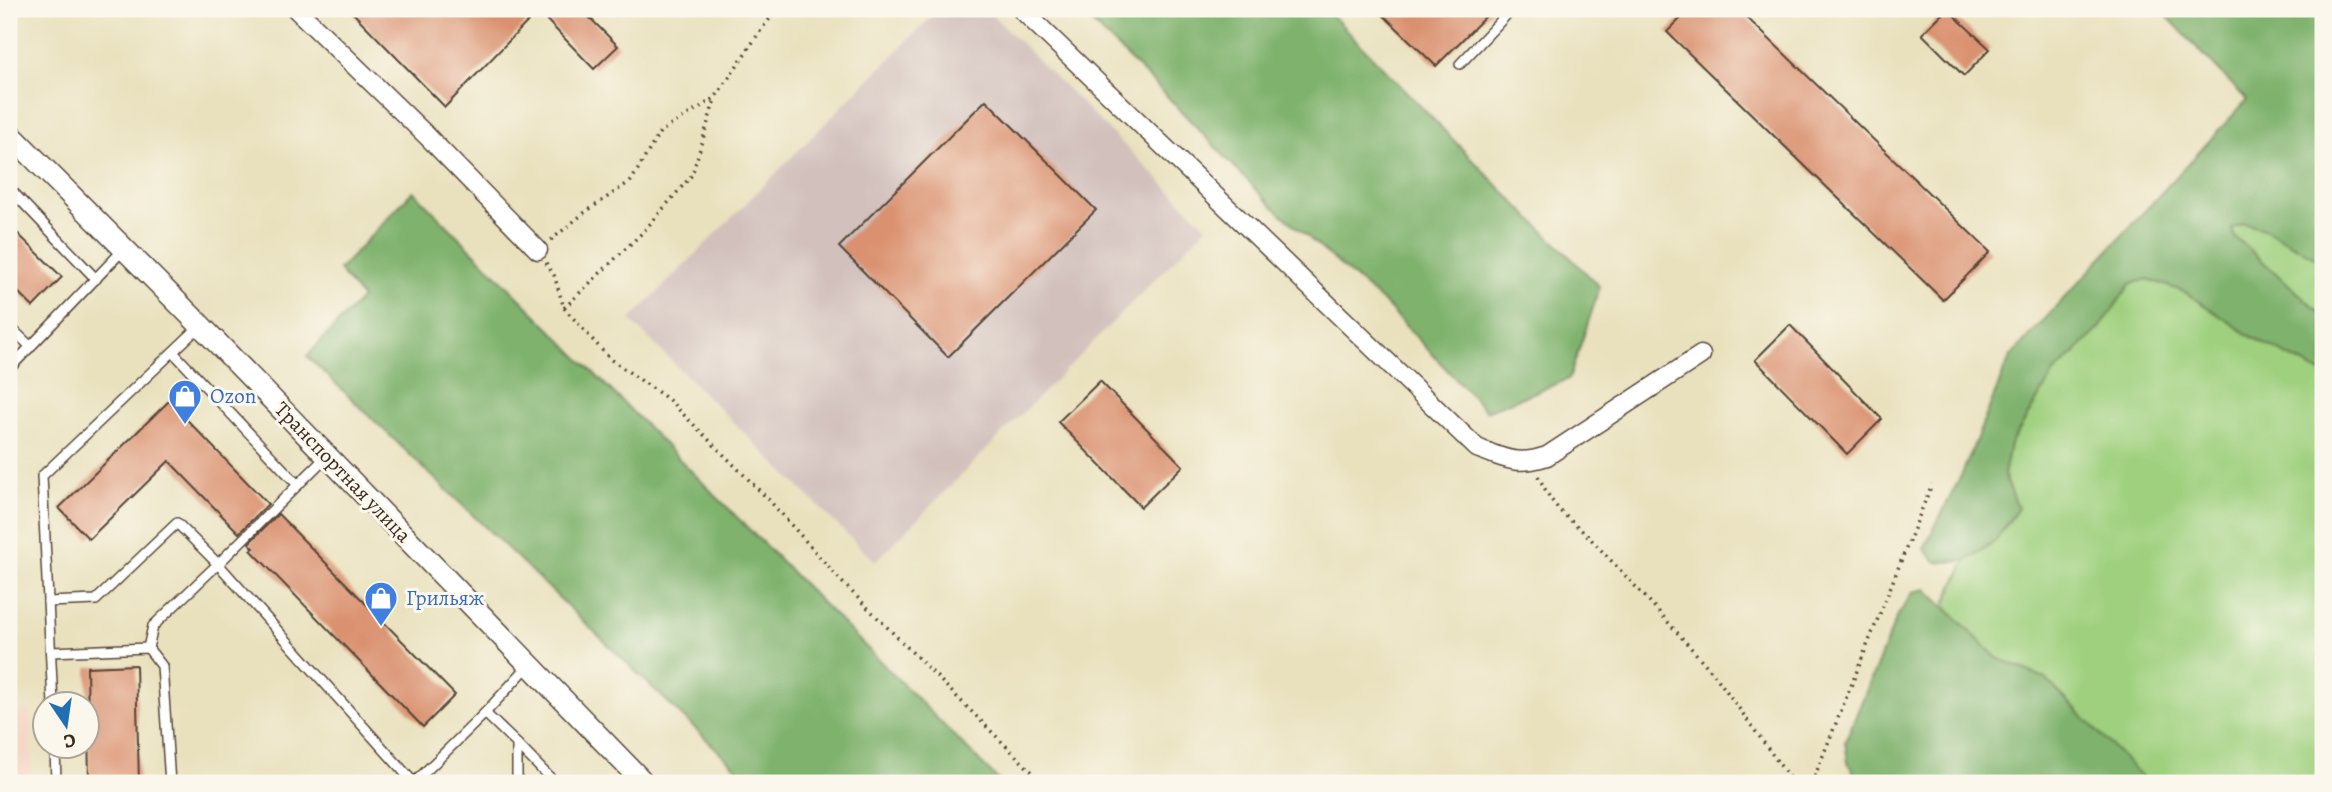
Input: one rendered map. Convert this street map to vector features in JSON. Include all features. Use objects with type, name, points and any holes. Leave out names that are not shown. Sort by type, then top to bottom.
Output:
[{"type":"street","points":[[296,9],[427,136],[538,250]]},
{"type":"street","points":[[1021,9],[1477,448],[1516,462],[1547,456],[1700,355]]},
{"type":"street","name":"Транспортная улица","points":[[9,133],[200,325],[644,783]]},
{"type":"lane","points":[[1460,64],[1512,9]]},
{"type":"lane","points":[[9,188],[96,279]]},
{"type":"lane","points":[[9,369],[124,249]]},
{"type":"lane","points":[[52,690],[42,476],[200,325]]},
{"type":"lane","points":[[9,326],[31,347]]},
{"type":"lane","points":[[173,352],[298,485]]},
{"type":"lane","points":[[148,648],[153,626],[327,456]]},
{"type":"lane","points":[[48,603],[96,600],[177,523],[218,564],[414,783],[530,664]]},
{"type":"lane","points":[[51,652],[148,648]]},
{"type":"lane","points":[[148,648],[162,666],[170,783]]},
{"type":"lane","points":[[485,713],[555,783]]},
{"type":"lane","points":[[517,744],[517,783]]},
{"type":"lane","points":[[55,760],[56,783]]},
{"type":"path","points":[[564,307],[644,231],[692,175],[715,98],[778,9]]},
{"type":"path","points":[[715,98],[660,132],[631,181],[584,213],[538,250],[554,275],[564,307],[610,359],[668,399],[769,500],[843,583],[1043,783]]},
{"type":"path","points":[[1531,461],[1550,498],[1560,511],[1588,536],[1714,674],[1793,783]]},
{"type":"path","points":[[1812,783],[1932,484]]},
{"type":"shaded area","points":[[939,9],[986,9],[1207,227],[875,562],[630,320]]},
{"type":"shaded area","points":[[9,711],[30,711],[32,783],[9,783]]},
{"type":"green space","points":[[1078,9],[1326,9],[1600,287],[1569,379],[1486,411],[1386,305],[1270,204],[1162,91]]},
{"type":"green space","points":[[2160,9],[2323,10],[2323,262],[2267,230],[2244,223],[2232,228],[2234,236],[2323,315],[2323,374],[2250,336],[2185,292],[2148,279],[2130,284],[2100,328],[2054,373],[2010,444],[2004,475],[2018,508],[1996,540],[1966,561],[1936,562],[1924,548],[1963,472],[2010,357],[2247,100]]},
{"type":"green space","points":[[413,191],[1001,783],[752,783],[307,356],[362,298],[339,270]]},
{"type":"green space","points":[[2244,223],[2267,230],[2323,262],[2323,315],[2234,236],[2232,228]]},
{"type":"green space","points":[[2148,279],[2185,292],[2250,336],[2323,374],[2323,783],[2148,783],[2045,678],[1997,658],[1948,610],[1946,601],[1966,561],[1996,540],[2018,508],[2004,475],[2010,444],[2054,373],[2100,328],[2130,284]]},
{"type":"green space","points":[[1926,589],[1997,658],[2045,678],[2148,783],[1859,783],[1848,762],[1845,742],[1897,617],[1913,592]]},
{"type":"building","points":[[349,9],[581,9],[618,46],[594,69],[538,11],[445,107]]},
{"type":"building","points":[[1377,9],[1493,9],[1436,66]]},
{"type":"building","points":[[1690,9],[1738,9],[1990,252],[1943,300],[1667,32]]},
{"type":"building","points":[[1947,9],[1990,49],[1964,76],[1922,34]]},
{"type":"building","points":[[986,100],[1096,210],[948,357],[839,247]]},
{"type":"building","points":[[9,225],[62,277],[33,307],[9,283]]},
{"type":"building","points":[[1790,325],[1882,419],[1847,454],[1755,360]]},
{"type":"building","points":[[1100,381],[1183,466],[1141,507],[1058,422]]},
{"type":"building","points":[[169,401],[268,504],[239,533],[169,461],[89,539],[59,508]]},
{"type":"building","points":[[278,514],[455,695],[423,727],[251,550],[254,548],[249,543]]},
{"type":"building","points":[[136,665],[139,783],[89,783],[89,760],[102,760],[102,690],[87,690],[87,667]]},
{"type":"place","name":"Ozon","points":[[185,426]]},
{"type":"place","name":"Грильяж","points":[[381,628]]}]
